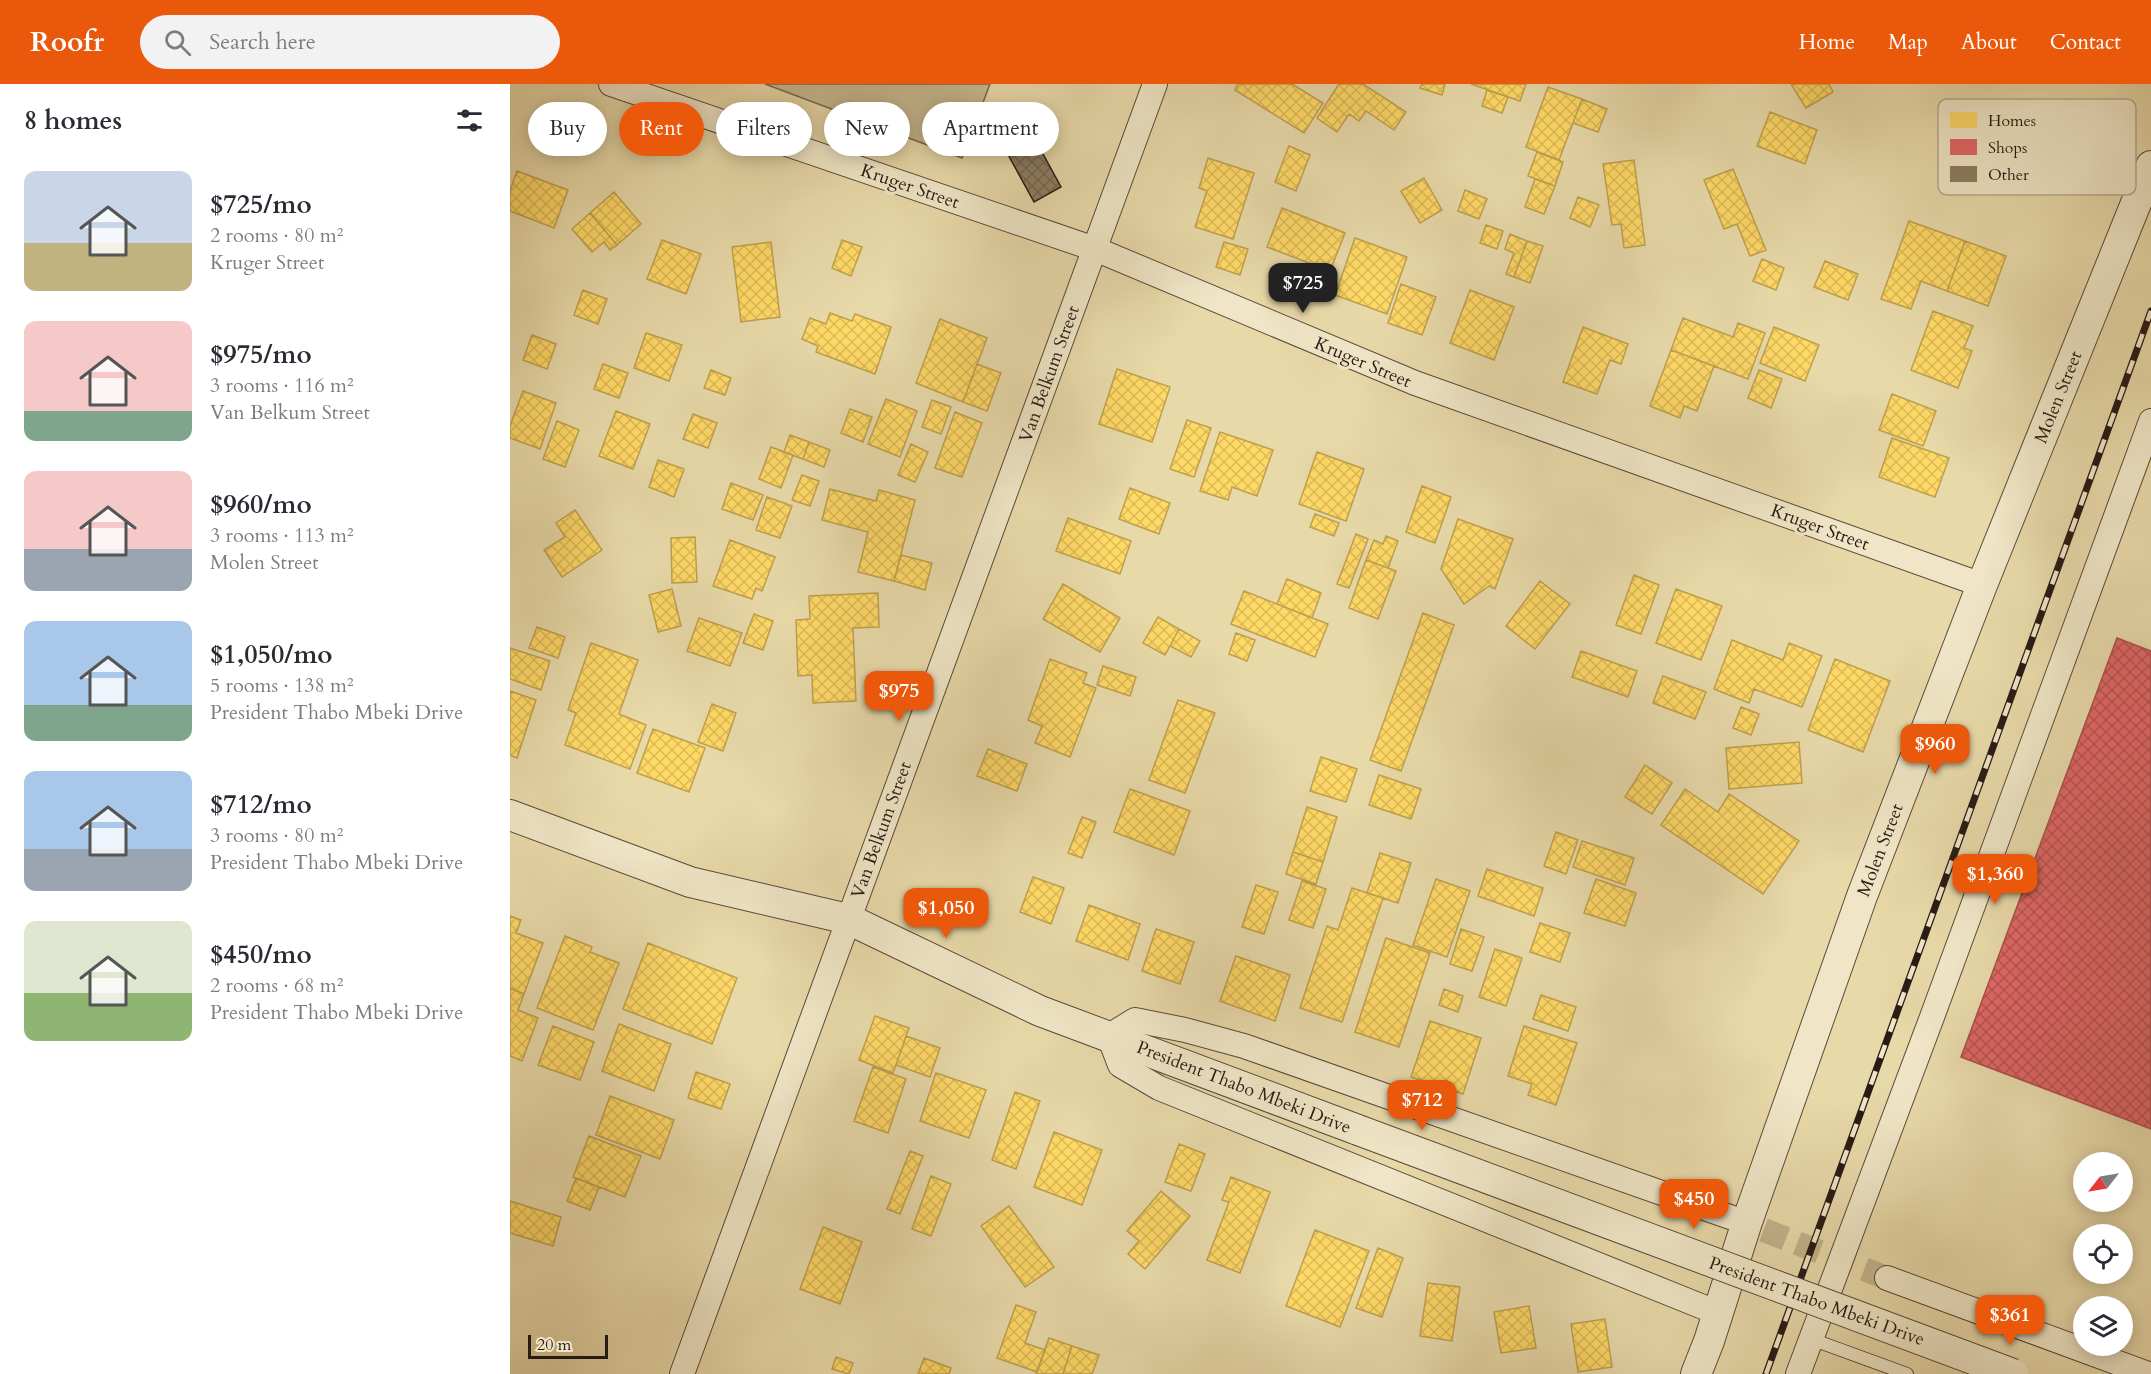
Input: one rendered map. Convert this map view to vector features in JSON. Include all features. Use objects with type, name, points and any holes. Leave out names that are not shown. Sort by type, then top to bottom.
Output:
[{"type":"street","name":"Kruger Street","points":[[611,84],[1095,249],[1415,383],[1982,585]]},
{"type":"street","name":"Van Belkum Street","points":[[682,1374],[1155,84]]},
{"type":"street","name":"Molen Street","points":[[1696,1374],[1862,896],[1982,585],[2151,166]]},
{"type":"street","points":[[1798,1374],[2151,421]]},
{"type":"street","name":"President Thabo Mbeki Drive","points":[[510,815],[690,882],[848,920],[1040,1011],[2013,1374]]},
{"type":"street","points":[[1718,1313],[1159,1088],[1120,1065],[1109,1036],[1135,1020],[1185,1030],[1244,1046],[1730,1217]]},
{"type":"street","points":[[1887,1278],[2148,1374]]},
{"type":"lane","points":[[1811,1338],[1908,1374]]},
{"type":"shaded area","points":[[765,84],[990,84],[983,102],[922,102],[922,143],[910,138],[910,102],[824,102],[824,106]]},
{"type":"building: Homes","points":[[1238,84],[1292,84],[1323,103],[1304,133],[1235,90]]},
{"type":"building: Homes","points":[[1339,84],[1363,84],[1406,112],[1394,130],[1366,111],[1359,121],[1349,114],[1337,132],[1317,118]]},
{"type":"building: Homes","points":[[1422,84],[1445,84],[1442,95],[1420,88]]},
{"type":"building: Homes","points":[[1471,84],[1526,84],[1520,101]]},
{"type":"building: Homes","points":[[1791,84],[1829,84],[1833,92],[1806,108]]},
{"type":"building: Homes","points":[[1548,87],[1582,99],[1559,160],[1526,147]]},
{"type":"building: Homes","points":[[1487,90],[1508,97],[1502,113],[1482,106]]},
{"type":"building: Homes","points":[[1582,99],[1607,109],[1598,132],[1573,123]]},
{"type":"building: Homes","points":[[1770,112],[1817,130],[1805,164],[1757,146]]},
{"type":"building: Homes","points":[[1289,146],[1310,155],[1296,191],[1275,182]]},
{"type":"building: Homes","points":[[1537,152],[1563,162],[1555,186],[1528,176]]},
{"type":"building: Homes","points":[[1208,158],[1254,173],[1233,239],[1195,227],[1207,191],[1199,188]]},
{"type":"building: Homes","points":[[1634,160],[1645,245],[1624,248],[1621,224],[1612,225],[1603,164]]},
{"type":"building: Homes","points":[[1733,169],[1766,250],[1750,256],[1737,224],[1724,229],[1704,180]]},
{"type":"building: Homes","points":[[517,171],[568,190],[554,228],[510,211],[510,191]]},
{"type":"building: Homes","points":[[1424,178],[1442,210],[1420,223],[1401,191]]},
{"type":"building: Homes","points":[[1535,179],[1555,186],[1544,214],[1525,207]]},
{"type":"building: Homes","points":[[1465,190],[1487,199],[1479,219],[1458,211]]},
{"type":"building: Homes","points":[[614,192],[641,224],[617,245],[590,213]]},
{"type":"building: Homes","points":[[1578,197],[1599,205],[1590,227],[1570,218]]},
{"type":"building: Homes","points":[[1282,208],[1345,233],[1330,271],[1267,247]]},
{"type":"building: Homes","points":[[590,213],[617,245],[610,250],[604,242],[592,252],[572,229]]},
{"type":"building: Homes","points":[[1909,221],[1965,241],[1947,291],[1921,281],[1911,309],[1881,299]]},
{"type":"building: Homes","points":[[1486,225],[1503,231],[1497,249],[1480,243]]},
{"type":"building: Homes","points":[[1510,234],[1527,241],[1514,277],[1506,274],[1514,253],[1505,249]]},
{"type":"building: Homes","points":[[1355,238],[1407,257],[1387,314],[1335,295]]},
{"type":"building: Homes","points":[[662,240],[701,254],[686,294],[647,279]]},
{"type":"building: Homes","points":[[842,240],[862,247],[851,276],[832,268]]},
{"type":"building: Homes","points":[[1527,241],[1543,246],[1530,283],[1514,277]]},
{"type":"building: Homes","points":[[1965,241],[2006,256],[1988,306],[1947,291]]},
{"type":"building: Homes","points":[[771,242],[780,317],[741,322],[732,247]]},
{"type":"building: Homes","points":[[1224,242],[1248,249],[1240,275],[1216,267]]},
{"type":"building: Homes","points":[[1762,259],[1784,268],[1776,290],[1753,281]]},
{"type":"building: Homes","points":[[1825,261],[1858,274],[1848,300],[1814,287]]},
{"type":"building: Homes","points":[[1401,284],[1436,297],[1422,335],[1388,323]]},
{"type":"building: Homes","points":[[583,290],[607,299],[598,324],[574,315]]},
{"type":"building: Homes","points":[[1470,290],[1514,307],[1494,360],[1450,343]]},
{"type":"building: Homes","points":[[1933,311],[1973,326],[1964,348],[1972,351],[1958,388],[1911,370]]},
{"type":"building: Homes","points":[[830,313],[852,321],[855,314],[891,327],[875,374],[816,352],[818,346],[802,339],[810,318],[826,324]]},
{"type":"building: Homes","points":[[1683,318],[1733,337],[1738,323],[1765,333],[1748,379],[1671,350]]},
{"type":"building: Homes","points":[[940,319],[987,338],[963,402],[916,383]]},
{"type":"building: Homes","points":[[1583,327],[1628,344],[1621,364],[1610,360],[1597,394],[1563,382]]},
{"type":"building: Homes","points":[[1774,327],[1819,345],[1805,381],[1760,363]]},
{"type":"building: Homes","points":[[646,333],[682,345],[669,381],[634,368]]},
{"type":"building: Homes","points":[[532,335],[556,344],[547,369],[523,360]]},
{"type":"building: Homes","points":[[1671,350],[1714,366],[1697,411],[1684,406],[1680,418],[1650,406]]},
{"type":"building: Homes","points":[[603,364],[628,373],[619,398],[594,389]]},
{"type":"building: Homes","points":[[977,364],[1001,373],[987,411],[963,402]]},
{"type":"building: Homes","points":[[1117,369],[1170,387],[1152,442],[1099,424]]},
{"type":"building: Homes","points":[[711,370],[731,378],[725,395],[704,388]]},
{"type":"building: Homes","points":[[1759,370],[1782,379],[1771,408],[1748,398]]},
{"type":"building: Homes","points":[[523,391],[556,403],[540,449],[510,438],[510,426]]},
{"type":"building: Homes","points":[[1892,394],[1936,411],[1923,446],[1879,430]]},
{"type":"building: Homes","points":[[886,399],[917,411],[900,457],[868,444]]},
{"type":"building: Homes","points":[[932,400],[951,407],[941,434],[922,427]]},
{"type":"building: Homes","points":[[850,409],[872,417],[863,442],[841,433]]},
{"type":"building: Homes","points":[[616,411],[650,424],[633,469],[599,456]]},
{"type":"building: Homes","points":[[955,412],[982,423],[962,477],[935,468]]},
{"type":"building: Homes","points":[[693,414],[717,423],[708,448],[683,439]]},
{"type":"building: Homes","points":[[1187,420],[1211,428],[1194,477],[1170,469]]},
{"type":"building: Homes","points":[[557,421],[579,430],[565,467],[543,459]]},
{"type":"building: Homes","points":[[1220,432],[1273,450],[1257,496],[1232,487],[1228,500],[1200,491]]},
{"type":"building: Homes","points":[[790,435],[809,442],[803,459],[784,452]]},
{"type":"building: Homes","points":[[1892,438],[1949,458],[1935,497],[1879,477]]},
{"type":"building: Homes","points":[[809,442],[830,450],[824,467],[803,459]]},
{"type":"building: Homes","points":[[911,444],[928,452],[915,482],[898,475]]},
{"type":"building: Homes","points":[[771,447],[793,455],[781,488],[759,479]]},
{"type":"building: Homes","points":[[1317,452],[1364,469],[1346,521],[1299,504]]},
{"type":"building: Homes","points":[[658,460],[684,469],[674,497],[649,487]]},
{"type":"building: Homes","points":[[802,475],[819,481],[810,506],[792,500]]},
{"type":"building: Homes","points":[[731,483],[763,495],[753,520],[722,509]]},
{"type":"building: Homes","points":[[1422,486],[1451,497],[1435,543],[1406,532]]},
{"type":"building: Homes","points":[[1130,488],[1170,503],[1159,534],[1119,519]]},
{"type":"building: Homes","points":[[830,489],[876,501],[879,490],[915,500],[894,581],[858,572],[868,532],[822,520]]},
{"type":"building: Homes","points":[[767,497],[792,506],[780,538],[756,530]]},
{"type":"building: Homes","points":[[575,510],[602,550],[562,577],[544,550],[565,537],[556,523]]},
{"type":"building: Homes","points":[[1315,514],[1339,523],[1334,536],[1310,527]]},
{"type":"building: Homes","points":[[1068,518],[1131,541],[1120,574],[1056,551]]},
{"type":"building: Homes","points":[[1458,519],[1513,539],[1495,589],[1489,586],[1464,604],[1441,569]]},
{"type":"building: Homes","points":[[1356,534],[1368,539],[1349,588],[1337,584]]},
{"type":"building: Homes","points":[[1386,536],[1398,541],[1388,568],[1366,560],[1374,540],[1383,544]]},
{"type":"building: Homes","points":[[695,537],[697,582],[672,583],[671,538]]},
{"type":"building: Homes","points":[[730,540],[775,557],[762,591],[756,588],[752,599],[713,586]]},
{"type":"building: Homes","points":[[901,555],[932,563],[925,590],[894,581]]},
{"type":"building: Homes","points":[[1366,560],[1396,571],[1378,619],[1349,608]]},
{"type":"building: Homes","points":[[1634,575],[1659,585],[1641,634],[1616,625]]},
{"type":"building: Homes","points":[[1287,579],[1321,593],[1312,618],[1277,604]]},
{"type":"building: Homes","points":[[1540,581],[1570,604],[1535,649],[1506,626]]},
{"type":"building: Homes","points":[[1063,584],[1120,618],[1100,652],[1043,619]]},
{"type":"building: Homes","points":[[672,589],[681,626],[658,632],[649,595]]},
{"type":"building: Homes","points":[[1676,589],[1722,606],[1701,660],[1656,643]]},
{"type":"building: Homes","points":[[1244,591],[1328,624],[1315,657],[1231,624]]},
{"type":"building: Homes","points":[[878,593],[879,627],[853,628],[856,701],[813,703],[812,675],[798,676],[796,620],[810,619],[809,596]]},
{"type":"building: Homes","points":[[1423,613],[1454,625],[1401,771],[1370,760]]},
{"type":"building: Homes","points":[[754,614],[773,621],[763,650],[743,643]]},
{"type":"building: Homes","points":[[1158,617],[1179,629],[1165,655],[1143,643]]},
{"type":"building: Homes","points":[[699,618],[742,633],[730,666],[687,651]]},
{"type":"building: Homes","points":[[537,627],[565,637],[558,658],[529,648]]},
{"type":"building: Homes","points":[[1179,629],[1200,641],[1191,657],[1170,646]]},
{"type":"building: Homes","points":[[1236,633],[1255,640],[1247,661],[1229,654]]},
{"type":"building: Homes","points":[[1732,640],[1783,660],[1789,643],[1822,656],[1802,707],[1754,689],[1749,703],[1714,689]]},
{"type":"building: Homes","points":[[591,643],[638,660],[619,714],[646,725],[630,769],[565,745],[576,713],[568,710]]},
{"type":"building: Homes","points":[[510,648],[550,661],[541,690],[510,679]]},
{"type":"building: Homes","points":[[1581,651],[1637,671],[1628,697],[1572,677]]},
{"type":"building: Homes","points":[[1050,659],[1087,673],[1083,683],[1096,688],[1070,757],[1035,743],[1042,726],[1028,720]]},
{"type":"building: Homes","points":[[1835,659],[1890,681],[1863,752],[1808,730]]},
{"type":"building: Homes","points":[[1103,666],[1136,677],[1130,696],[1097,685]]},
{"type":"building: Homes","points":[[1663,676],[1706,692],[1695,719],[1653,703]]},
{"type":"building: Homes","points":[[510,691],[536,700],[517,758],[510,755]]},
{"type":"building: Homes","points":[[1178,700],[1215,713],[1185,793],[1149,780]]},
{"type":"building: Homes","points":[[712,704],[736,713],[723,751],[698,742]]},
{"type":"building: Homes","points":[[1741,707],[1759,714],[1751,735],[1733,728]]},
{"type":"building: Homes","points":[[653,729],[705,748],[689,792],[637,773]]},
{"type":"building: Homes","points":[[1799,742],[1802,783],[1729,789],[1726,748]]},
{"type":"building: Homes","points":[[988,749],[1027,764],[1017,791],[977,776]]},
{"type":"building: Homes","points":[[1321,757],[1357,769],[1346,802],[1310,791]]},
{"type":"building: Homes","points":[[1645,765],[1672,783],[1652,814],[1625,797]]},
{"type":"building: Homes","points":[[1379,775],[1421,789],[1411,819],[1369,805]]},
{"type":"building: Homes","points":[[1130,789],[1190,811],[1174,855],[1114,832]]},
{"type":"building: Homes","points":[[1685,789],[1718,812],[1729,794],[1799,841],[1763,894],[1661,825]]},
{"type":"building: Homes","points":[[1307,807],[1337,817],[1323,862],[1293,852]]},
{"type":"building: Homes","points":[[1082,817],[1096,822],[1082,858],[1068,853]]},
{"type":"building: Homes","points":[[1556,832],[1578,840],[1566,874],[1544,866]]},
{"type":"building: Homes","points":[[1582,841],[1634,858],[1625,885],[1573,867]]},
{"type":"building: Homes","points":[[1293,852],[1323,862],[1316,884],[1286,874]]},
{"type":"building: Homes","points":[[1380,853],[1411,863],[1398,903],[1367,893]]},
{"type":"building: Homes","points":[[1487,869],[1543,888],[1534,916],[1478,896]]},
{"type":"building: Homes","points":[[1033,877],[1064,888],[1051,924],[1020,912]]},
{"type":"building: Homes","points":[[1436,879],[1470,891],[1447,957],[1413,945]]},
{"type":"building: Homes","points":[[1596,879],[1636,893],[1625,926],[1584,913]]},
{"type":"building: Homes","points":[[1302,881],[1326,889],[1313,928],[1289,920]]},
{"type":"building: Homes","points":[[1256,885],[1278,892],[1264,934],[1242,927]]},
{"type":"building: Homes","points":[[1352,888],[1383,898],[1342,1022],[1300,1008],[1327,926],[1338,930]]},
{"type":"building: Homes","points":[[1089,905],[1140,924],[1128,960],[1076,941]]},
{"type":"building: Homes","points":[[510,916],[521,920],[516,933],[543,943],[524,994],[510,988]]},
{"type":"building: Homes","points":[[1540,923],[1570,933],[1560,962],[1530,952]]},
{"type":"building: Homes","points":[[1156,929],[1194,942],[1180,984],[1142,971]]},
{"type":"building: Homes","points":[[1461,929],[1484,937],[1472,971],[1450,964]]},
{"type":"building: Homes","points":[[565,936],[592,947],[590,952],[619,963],[593,1030],[537,1008]]},
{"type":"building: Homes","points":[[1386,938],[1430,953],[1399,1047],[1355,1032]]},
{"type":"building: Homes","points":[[648,943],[737,978],[712,1044],[623,1009]]},
{"type":"building: Homes","points":[[1495,949],[1522,958],[1506,1006],[1479,997]]},
{"type":"building: Homes","points":[[1236,956],[1290,975],[1275,1021],[1220,1001]]},
{"type":"building: Homes","points":[[510,988],[524,994],[518,1010],[538,1018],[522,1061],[510,1056]]},
{"type":"building: Homes","points":[[1444,989],[1463,996],[1458,1012],[1439,1005]]},
{"type":"building: Homes","points":[[1541,995],[1576,1007],[1568,1031],[1533,1019]]},
{"type":"building: Homes","points":[[875,1016],[909,1028],[893,1073],[859,1060]]},
{"type":"building: Homes","points":[[1430,1021],[1481,1038],[1463,1094],[1411,1077]]},
{"type":"building: Homes","points":[[619,1024],[671,1044],[654,1091],[602,1071]]},
{"type":"building: Homes","points":[[553,1026],[594,1042],[580,1080],[538,1065]]},
{"type":"building: Homes","points":[[1524,1026],[1577,1043],[1556,1105],[1528,1095],[1532,1084],[1508,1076]]},
{"type":"building: Homes","points":[[906,1036],[940,1048],[930,1077],[896,1065]]},
{"type":"building: Homes","points":[[873,1067],[906,1079],[888,1133],[854,1121]]},
{"type":"building: Homes","points":[[696,1072],[730,1084],[721,1109],[688,1098]]},
{"type":"building: Homes","points":[[936,1073],[986,1090],[969,1138],[920,1121]]},
{"type":"building: Homes","points":[[1015,1092],[1040,1101],[1016,1169],[992,1160]]},
{"type":"building: Homes","points":[[610,1096],[674,1120],[660,1159],[596,1135]]},
{"type":"building: Homes","points":[[1054,1132],[1102,1150],[1082,1205],[1034,1187]]},
{"type":"building: Homes","points":[[589,1136],[641,1156],[625,1197],[573,1177]]},
{"type":"building: Homes","points":[[1179,1144],[1205,1154],[1191,1191],[1165,1182]]},
{"type":"building: Homes","points":[[910,1151],[923,1156],[900,1214],[887,1209]]},
{"type":"building: Homes","points":[[931,1176],[951,1184],[931,1236],[912,1229]]},
{"type":"building: Homes","points":[[1231,1177],[1270,1192],[1240,1273],[1207,1260],[1229,1202],[1222,1200]]},
{"type":"building: Homes","points":[[576,1178],[599,1187],[590,1210],[567,1201]]},
{"type":"building: Homes","points":[[1161,1191],[1190,1216],[1145,1269],[1128,1254],[1139,1241],[1127,1231]]},
{"type":"building: Homes","points":[[510,1201],[561,1217],[553,1246],[510,1233]]},
{"type":"building: Homes","points":[[1009,1206],[1054,1267],[1025,1287],[981,1226]]},
{"type":"building: Homes","points":[[823,1227],[862,1242],[840,1304],[800,1289]]},
{"type":"building: Homes","points":[[1315,1230],[1369,1251],[1340,1327],[1286,1306]]},
{"type":"building: Homes","points":[[1378,1248],[1403,1258],[1382,1317],[1356,1308]]},
{"type":"building: Homes","points":[[1428,1283],[1460,1287],[1452,1341],[1420,1336]]},
{"type":"building: Homes","points":[[1016,1305],[1036,1312],[1025,1343],[1045,1350],[1037,1372],[997,1358]]},
{"type":"building: Homes","points":[[1529,1306],[1536,1348],[1501,1353],[1494,1312]]},
{"type":"building: Homes","points":[[1605,1319],[1612,1367],[1578,1372],[1571,1324]]},
{"type":"building: Homes","points":[[1049,1338],[1072,1346],[1063,1374],[1036,1374]]},
{"type":"building: Homes","points":[[1072,1346],[1099,1355],[1092,1374],[1063,1374]]},
{"type":"building: Homes","points":[[836,1357],[853,1363],[849,1374],[832,1369]]},
{"type":"building: Homes","points":[[924,1358],[951,1368],[949,1374],[918,1374]]},
{"type":"building: Shops","points":[[2117,638],[2151,651],[2151,1129],[1961,1057]]},
{"type":"building: Other","points":[[1009,156],[1044,156],[1061,187],[1034,202]]},
{"type":"tunnel","points":[[1730,1217],[1887,1278]]},
{"type":"railway","points":[[1766,1374],[2151,311]]}]
